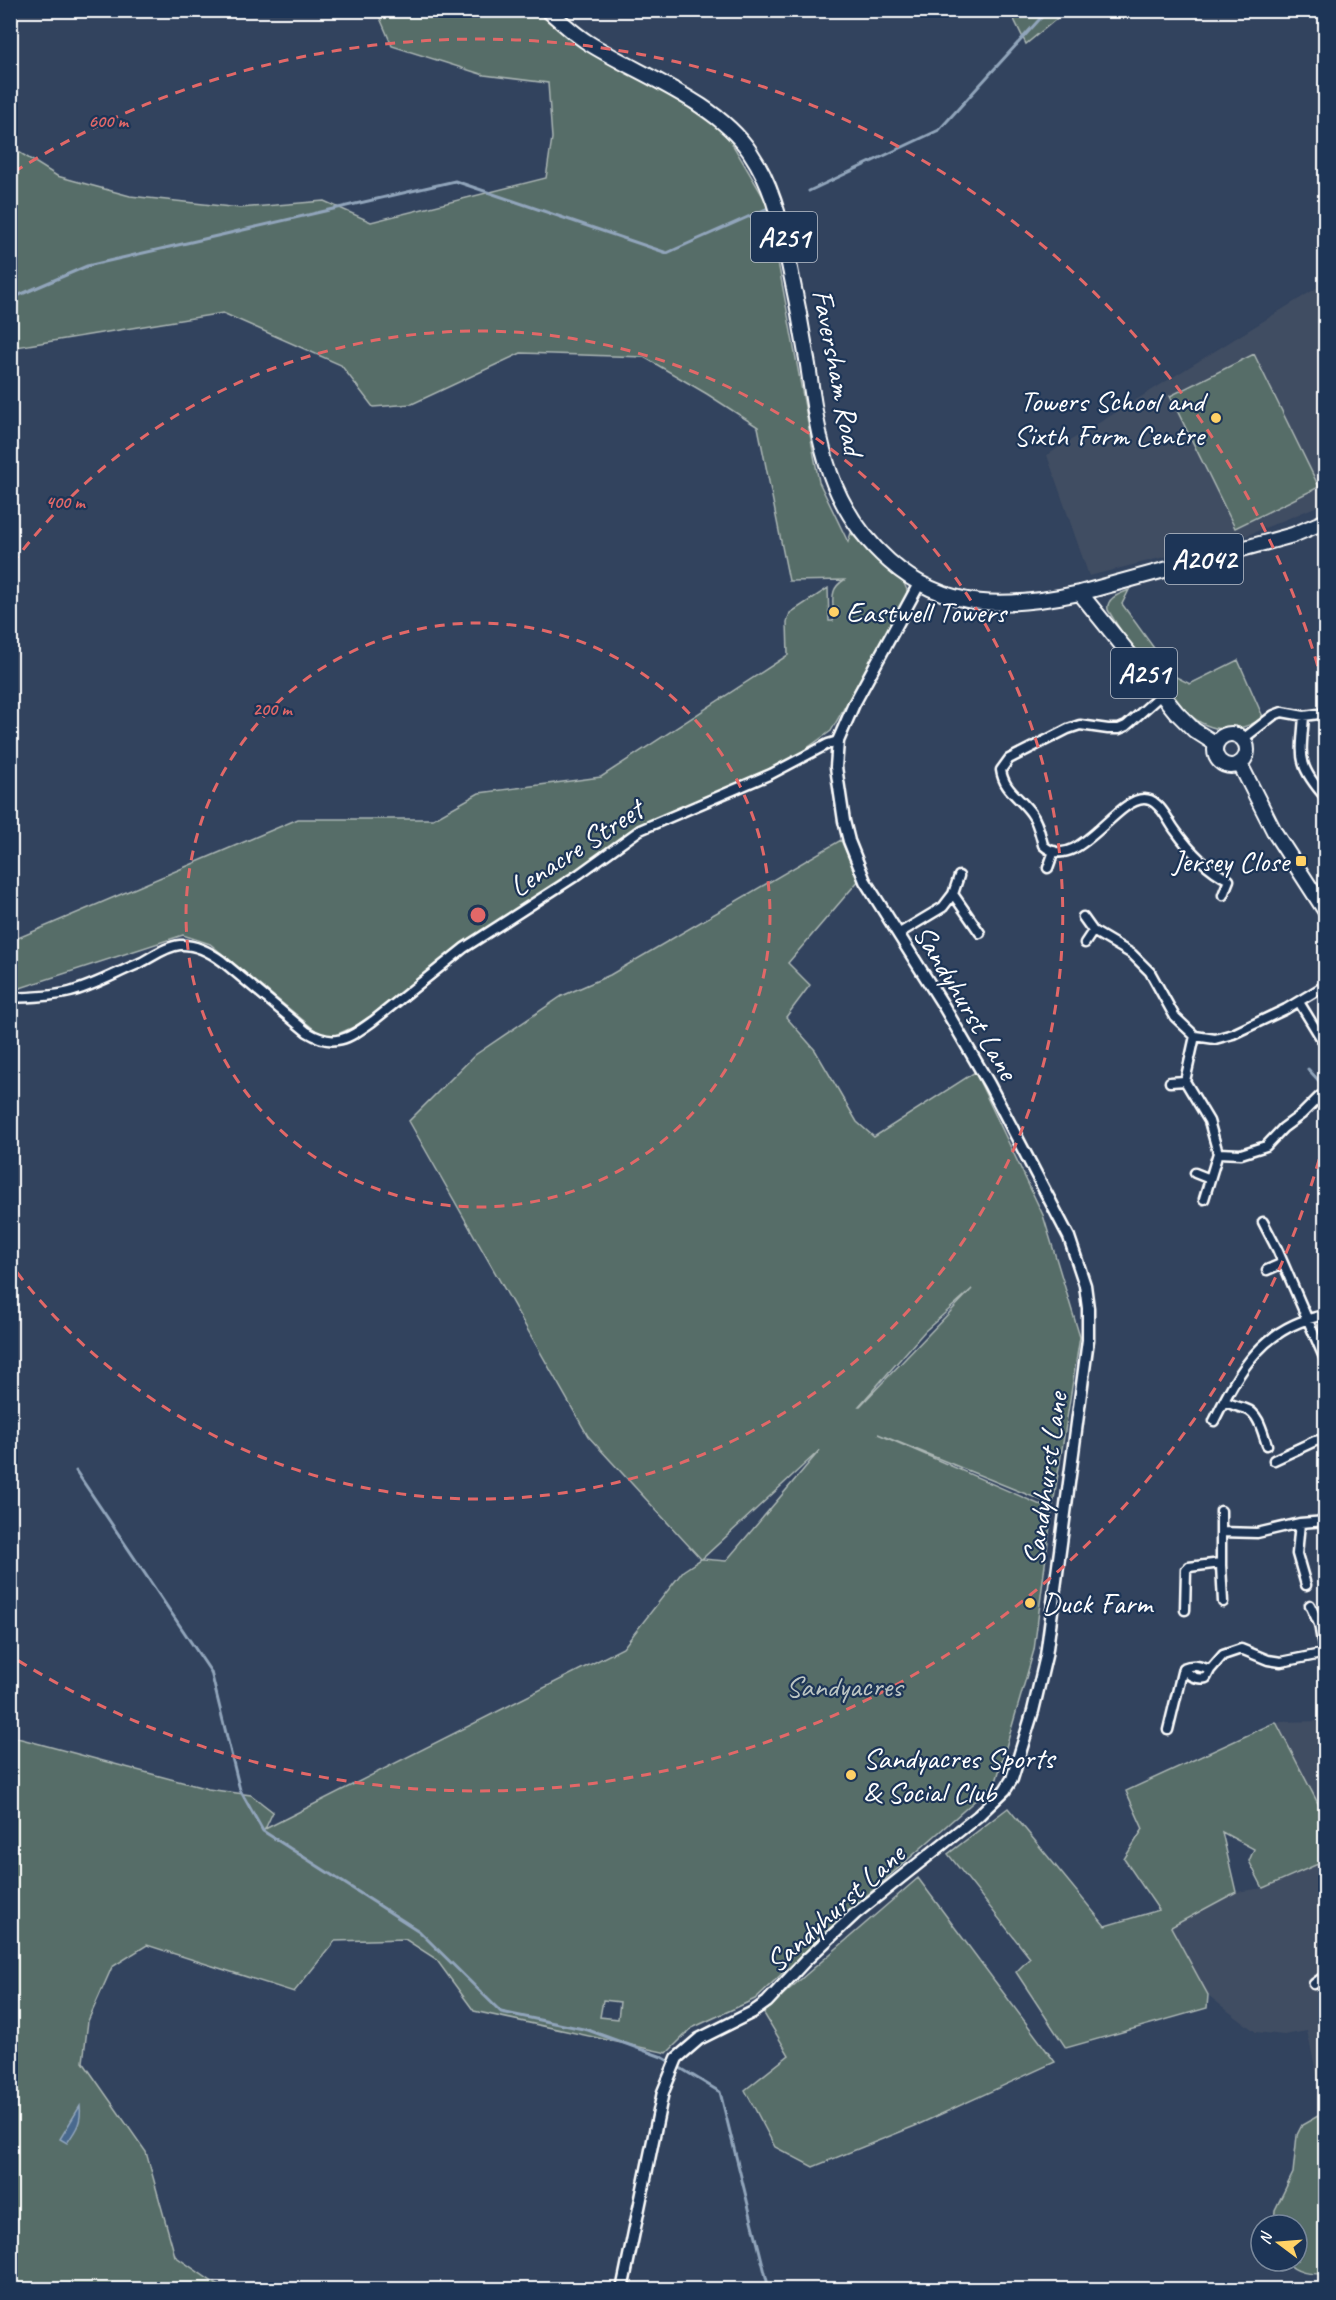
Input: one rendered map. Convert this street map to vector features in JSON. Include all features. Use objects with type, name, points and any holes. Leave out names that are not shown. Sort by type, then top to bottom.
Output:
[{"type":"main road","name":"Faversham Road","points":[[548,10],[585,41],[710,112],[734,131],[750,153],[763,175],[778,211],[798,305],[814,417],[826,464],[850,517],[868,540],[903,573],[919,584],[943,595],[975,602],[1048,600],[1293,535],[1326,520]]},
{"type":"main road","name":"A251","points":[[1080,593],[1161,695],[1194,730],[1216,744],[1216,754],[1221,762],[1230,766],[1240,764]]},
{"type":"main road","points":[[1216,744],[1228,734],[1239,735],[1243,739],[1247,752],[1240,764],[1275,833],[1326,912]]},
{"type":"street","name":"Sandyhurst Lane","points":[[622,2289],[663,2092],[677,2058],[699,2038],[753,2012],[767,2002],[806,1960],[855,1914],[978,1816],[1005,1790],[1020,1758],[1044,1667],[1088,1340],[1085,1285],[1069,1237],[985,1077],[866,881],[849,841],[838,786],[838,741],[854,704],[919,584]]},
{"type":"street","points":[[1161,695],[1132,721],[1119,729],[1080,725],[1009,759],[1001,770],[1005,785],[1031,813],[1038,825],[1043,844],[1054,851],[1067,852],[1076,848],[1136,800],[1150,800],[1158,804],[1188,847],[1209,867],[1229,880],[1223,895]]},
{"type":"street","points":[[1243,739],[1274,715],[1282,712],[1304,716],[1326,713]]},
{"type":"street","points":[[1304,716],[1303,765],[1306,774],[1326,798]]},
{"type":"street","name":"Lenacre Street","points":[[10,998],[35,998],[73,992],[150,959],[171,947],[187,945],[208,951],[307,1032],[321,1040],[339,1041],[358,1032],[373,1021],[464,948],[579,874],[640,830],[771,774],[838,741]]},
{"type":"street","points":[[1048,868],[1054,851]]},
{"type":"street","points":[[898,934],[943,906],[953,894],[959,876]]},
{"type":"street","points":[[953,894],[980,933]]},
{"type":"street","points":[[1083,917],[1093,931],[1132,954],[1150,972],[1175,1017],[1195,1036],[1221,1037],[1299,1002],[1326,986]]},
{"type":"street","points":[[1085,943],[1093,931]]},
{"type":"street","points":[[1299,1002],[1326,1046]]},
{"type":"street","points":[[1195,1036],[1185,1081],[1209,1121],[1218,1154],[1204,1199]]},
{"type":"street","points":[[1170,1082],[1185,1081]]},
{"type":"street","points":[[1218,1154],[1241,1154],[1266,1146],[1320,1096]]},
{"type":"street","points":[[1195,1173],[1210,1179]]},
{"type":"street","points":[[1263,1221],[1326,1362]]},
{"type":"street","points":[[1267,1270],[1283,1263]]},
{"type":"street","points":[[1214,1421],[1244,1366],[1263,1344],[1279,1332],[1326,1315]]},
{"type":"street","points":[[1224,1401],[1246,1409],[1256,1416],[1267,1445]]},
{"type":"street","points":[[1275,1460],[1316,1441],[1326,1439]]},
{"type":"street","points":[[1221,1511],[1223,1602]]},
{"type":"street","points":[[1221,1532],[1257,1533],[1300,1523],[1326,1521]]},
{"type":"street","points":[[1300,1523],[1297,1554],[1306,1585]]},
{"type":"street","points":[[1185,1610],[1186,1570],[1189,1564],[1221,1563]]},
{"type":"street","points":[[1183,1668],[1198,1680],[1206,1678],[1223,1655],[1240,1649],[1268,1660],[1281,1662],[1325,1653],[1319,1624],[1310,1605]]},
{"type":"street","points":[[1168,1730],[1176,1688],[1183,1668],[1190,1665],[1210,1670]]},
{"type":"street","points":[[1314,1984],[1326,1975]]},
{"type":"shaded area","name":"Towers School and Sixth Form Centre","points":[[1325,283],[1325,503],[1243,537],[1089,576],[1047,455]]},
{"type":"shaded area","points":[[1325,1721],[1325,1817],[1276,1722]]},
{"type":"shaded area","points":[[1325,1861],[1325,2112],[1307,2031],[1284,2035],[1256,2032],[1228,2011],[1208,1995],[1171,1927],[1236,1892],[1263,1888]]},
{"type":"green space","points":[[377,11],[535,11],[573,41],[671,95],[727,135],[767,203],[819,482],[848,542],[851,533],[870,554],[903,581],[907,590],[906,598],[831,731],[779,768],[638,827],[576,874],[356,1026],[326,1039],[210,944],[183,935],[11,991],[11,941],[298,819],[433,819],[479,793],[601,777],[788,655],[787,622],[790,613],[828,588],[829,621],[839,617],[838,607],[833,607],[833,595],[835,588],[844,580],[789,581],[758,427],[644,357],[521,353],[412,404],[373,407],[341,365],[223,313],[16,347],[11,350],[11,147],[57,176],[130,196],[240,208],[324,201],[371,222],[546,178],[552,138],[548,83],[484,75],[392,46]]},
{"type":"green space","points":[[1010,11],[1066,11],[1026,44]]},
{"type":"green space","points":[[1254,354],[1319,487],[1235,528],[1170,396]]},
{"type":"green space","points":[[1129,590],[1122,604],[1174,676],[1190,684],[1238,660],[1263,717],[1243,727],[1220,729],[1206,725],[1180,706],[1152,674],[1108,610],[1111,599]]},
{"type":"green space","name":"Sandyacres","points":[[841,840],[859,880],[788,963],[810,985],[786,1017],[815,1050],[857,1122],[874,1137],[975,1072],[1043,1215],[1080,1337],[1053,1505],[878,1434],[1052,1510],[1034,1650],[996,1782],[838,1921],[755,1999],[692,2028],[667,2053],[474,2011],[436,1959],[405,1939],[335,1941],[294,1992],[147,1945],[112,1967],[88,2021],[83,2062],[146,2152],[175,2256],[217,2285],[236,2289],[11,2290],[10,1736],[208,1789],[251,1795],[273,1812],[265,1829],[623,1648],[683,1571],[701,1559],[588,1436],[409,1121],[475,1055],[562,996],[610,975]],"holes":[[[972,1289],[860,1406],[859,1406],[925,1331]],[[820,1450],[726,1561],[702,1559]],[[603,2000],[620,2002],[618,2019],[600,2017]]]},
{"type":"green space","points":[[1276,1722],[1325,1817],[1325,1861],[1263,1888],[1249,1861],[1254,1849],[1222,1832],[1236,1892],[1171,1927],[1208,1995],[1207,2008],[1066,2048],[1016,1972],[1030,1958],[948,1854],[1008,1808],[1105,1926],[1159,1910],[1124,1859],[1143,1829],[1126,1791]]},
{"type":"green space","points":[[918,1878],[1055,2062],[915,2126],[813,2167],[775,2147],[745,2090],[789,2055],[763,2012]]},
{"type":"green space","points":[[1325,2112],[1325,2274],[1309,2273],[1309,2213],[1275,2213],[1293,2173],[1297,2135],[1302,2125]]},
{"type":"water","points":[[80,2106],[78,2126],[67,2143],[60,2139]]},
{"type":"waterway","points":[[809,191],[939,130],[1048,10]]},
{"type":"waterway","points":[[10,299],[87,266],[455,181],[667,253],[768,208]]},
{"type":"waterway","points":[[1308,1069],[1320,1082]]},
{"type":"waterway","points":[[76,1471],[211,1672],[240,1790],[263,1831],[419,1931],[501,2012],[588,2030],[662,2057],[720,2092],[768,2285],[772,2290]]},
{"type":"place","name":"Towers School and Sixth Form Centre","points":[[1216,418]]},
{"type":"place","name":"Eastwell Towers","points":[[834,612]]},
{"type":"place","name":"Jersey Close","points":[[1301,861]]},
{"type":"place","name":"Duck Farm","points":[[1030,1603]]},
{"type":"place","name":"Sandyacres Sports & Social Club","points":[[851,1775]]}]
